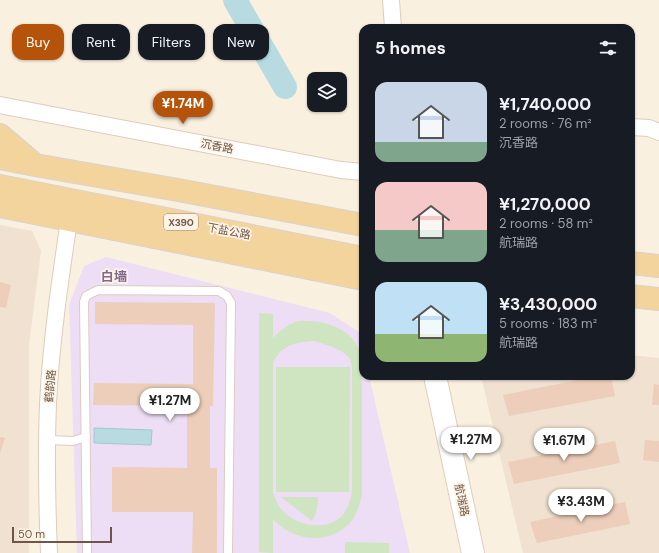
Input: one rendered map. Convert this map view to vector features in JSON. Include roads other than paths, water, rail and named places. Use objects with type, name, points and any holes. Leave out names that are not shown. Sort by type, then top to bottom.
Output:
[{"type":"main road","points":[[0,135],[35,165]]},
{"type":"main road","points":[[0,158],[359,224]]},
{"type":"main road","name":"下盐公路","points":[[0,186],[359,257]]},
{"type":"main road","points":[[0,206],[359,278]]},
{"type":"main road","points":[[635,263],[659,266]]},
{"type":"main road","points":[[635,296],[659,299]]},
{"type":"street","points":[[391,0],[393,24]]},
{"type":"street","name":"沉香路","points":[[0,105],[342,170],[359,172]]},
{"type":"street","points":[[635,127],[649,128],[659,132]]},
{"type":"street","name":"鹤韵路","points":[[49,553],[47,515],[48,404],[57,302],[69,220]]},
{"type":"street","name":"航瑞路","points":[[437,380],[473,553]]},
{"type":"lane","points":[[87,553],[84,302],[86,296],[98,290],[219,291],[227,296],[231,303],[228,553]]},
{"type":"lane","points":[[48,440],[73,440],[86,437]]},
{"type":"water","points":[[94,428],[152,430],[151,445],[94,443]]},
{"type":"waterway","points":[[235,0],[285,87]]},
{"type":"district","name":"白墙","points":[[114,276]]}]
